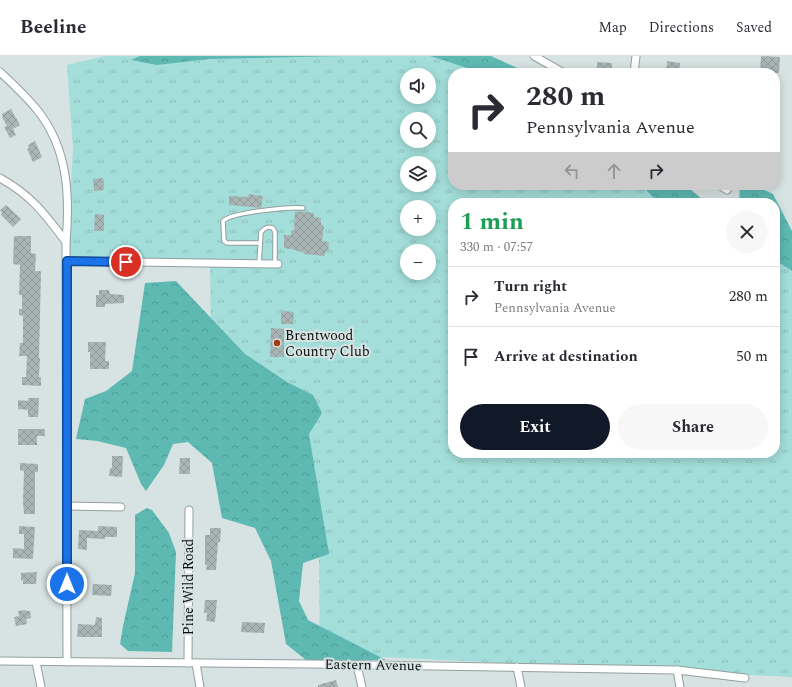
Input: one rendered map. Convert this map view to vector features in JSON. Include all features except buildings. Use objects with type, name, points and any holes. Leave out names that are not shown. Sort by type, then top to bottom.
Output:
[{"type":"street","points":[[534,56],[555,68]]},
{"type":"street","points":[[635,68],[636,56]]},
{"type":"street","points":[[0,72],[21,91],[39,112],[57,143],[65,168],[68,190],[69,214],[66,242],[67,662]]},
{"type":"street","points":[[0,178],[15,186],[30,198],[48,218],[66,242]]},
{"type":"street","points":[[67,261],[276,264]]},
{"type":"street","points":[[67,506],[121,507]]},
{"type":"street","name":"Pine Wild Road","points":[[189,510],[192,663],[200,687]]},
{"type":"street","name":"Eastern Avenue","points":[[0,661],[677,670],[745,678]]},
{"type":"street","points":[[36,662],[40,687]]},
{"type":"street","points":[[358,665],[362,687]]},
{"type":"street","points":[[517,667],[521,687]]},
{"type":"street","points":[[677,670],[680,687]]},
{"type":"lane","points":[[260,243],[224,242],[223,221],[228,217],[245,213],[302,208]]},
{"type":"lane","points":[[259,264],[260,232],[264,228],[269,227],[273,228],[275,236],[276,264]]},
{"type":"green space","name":"Brentwood Country Club","points":[[105,56],[474,56],[504,68],[448,68],[448,190],[686,190],[698,198],[448,198],[448,458],[780,458],[780,242],[792,247],[792,677],[320,654],[319,561],[311,445],[257,432],[211,343],[210,264],[111,262],[67,255],[73,148],[67,65]]},
{"type":"green space","points":[[140,56],[342,56],[209,59],[157,65],[131,60]]},
{"type":"green space","points":[[430,56],[491,56],[517,68],[467,68]]},
{"type":"green space","points":[[646,190],[691,190],[701,198],[654,198]]},
{"type":"green space","points":[[740,190],[764,190],[773,194],[775,198],[739,198]]},
{"type":"green space","points":[[780,208],[792,231],[792,271],[780,263]]},
{"type":"green space","points":[[176,281],[245,354],[287,382],[313,395],[322,413],[309,434],[329,554],[303,563],[299,601],[308,620],[386,660],[306,660],[286,644],[271,561],[255,528],[222,518],[212,463],[188,442],[173,444],[164,465],[146,491],[141,484],[126,448],[97,441],[76,439],[85,399],[106,391],[132,371],[145,283]]},
{"type":"green space","points":[[147,508],[152,510],[169,533],[176,552],[172,652],[128,651],[120,644],[135,573],[135,515]]},
{"type":"place","name":"Brentwood Country Club","points":[[277,343]]},
{"type":"route","points":[[67,584],[67,261],[126,262]]}]
